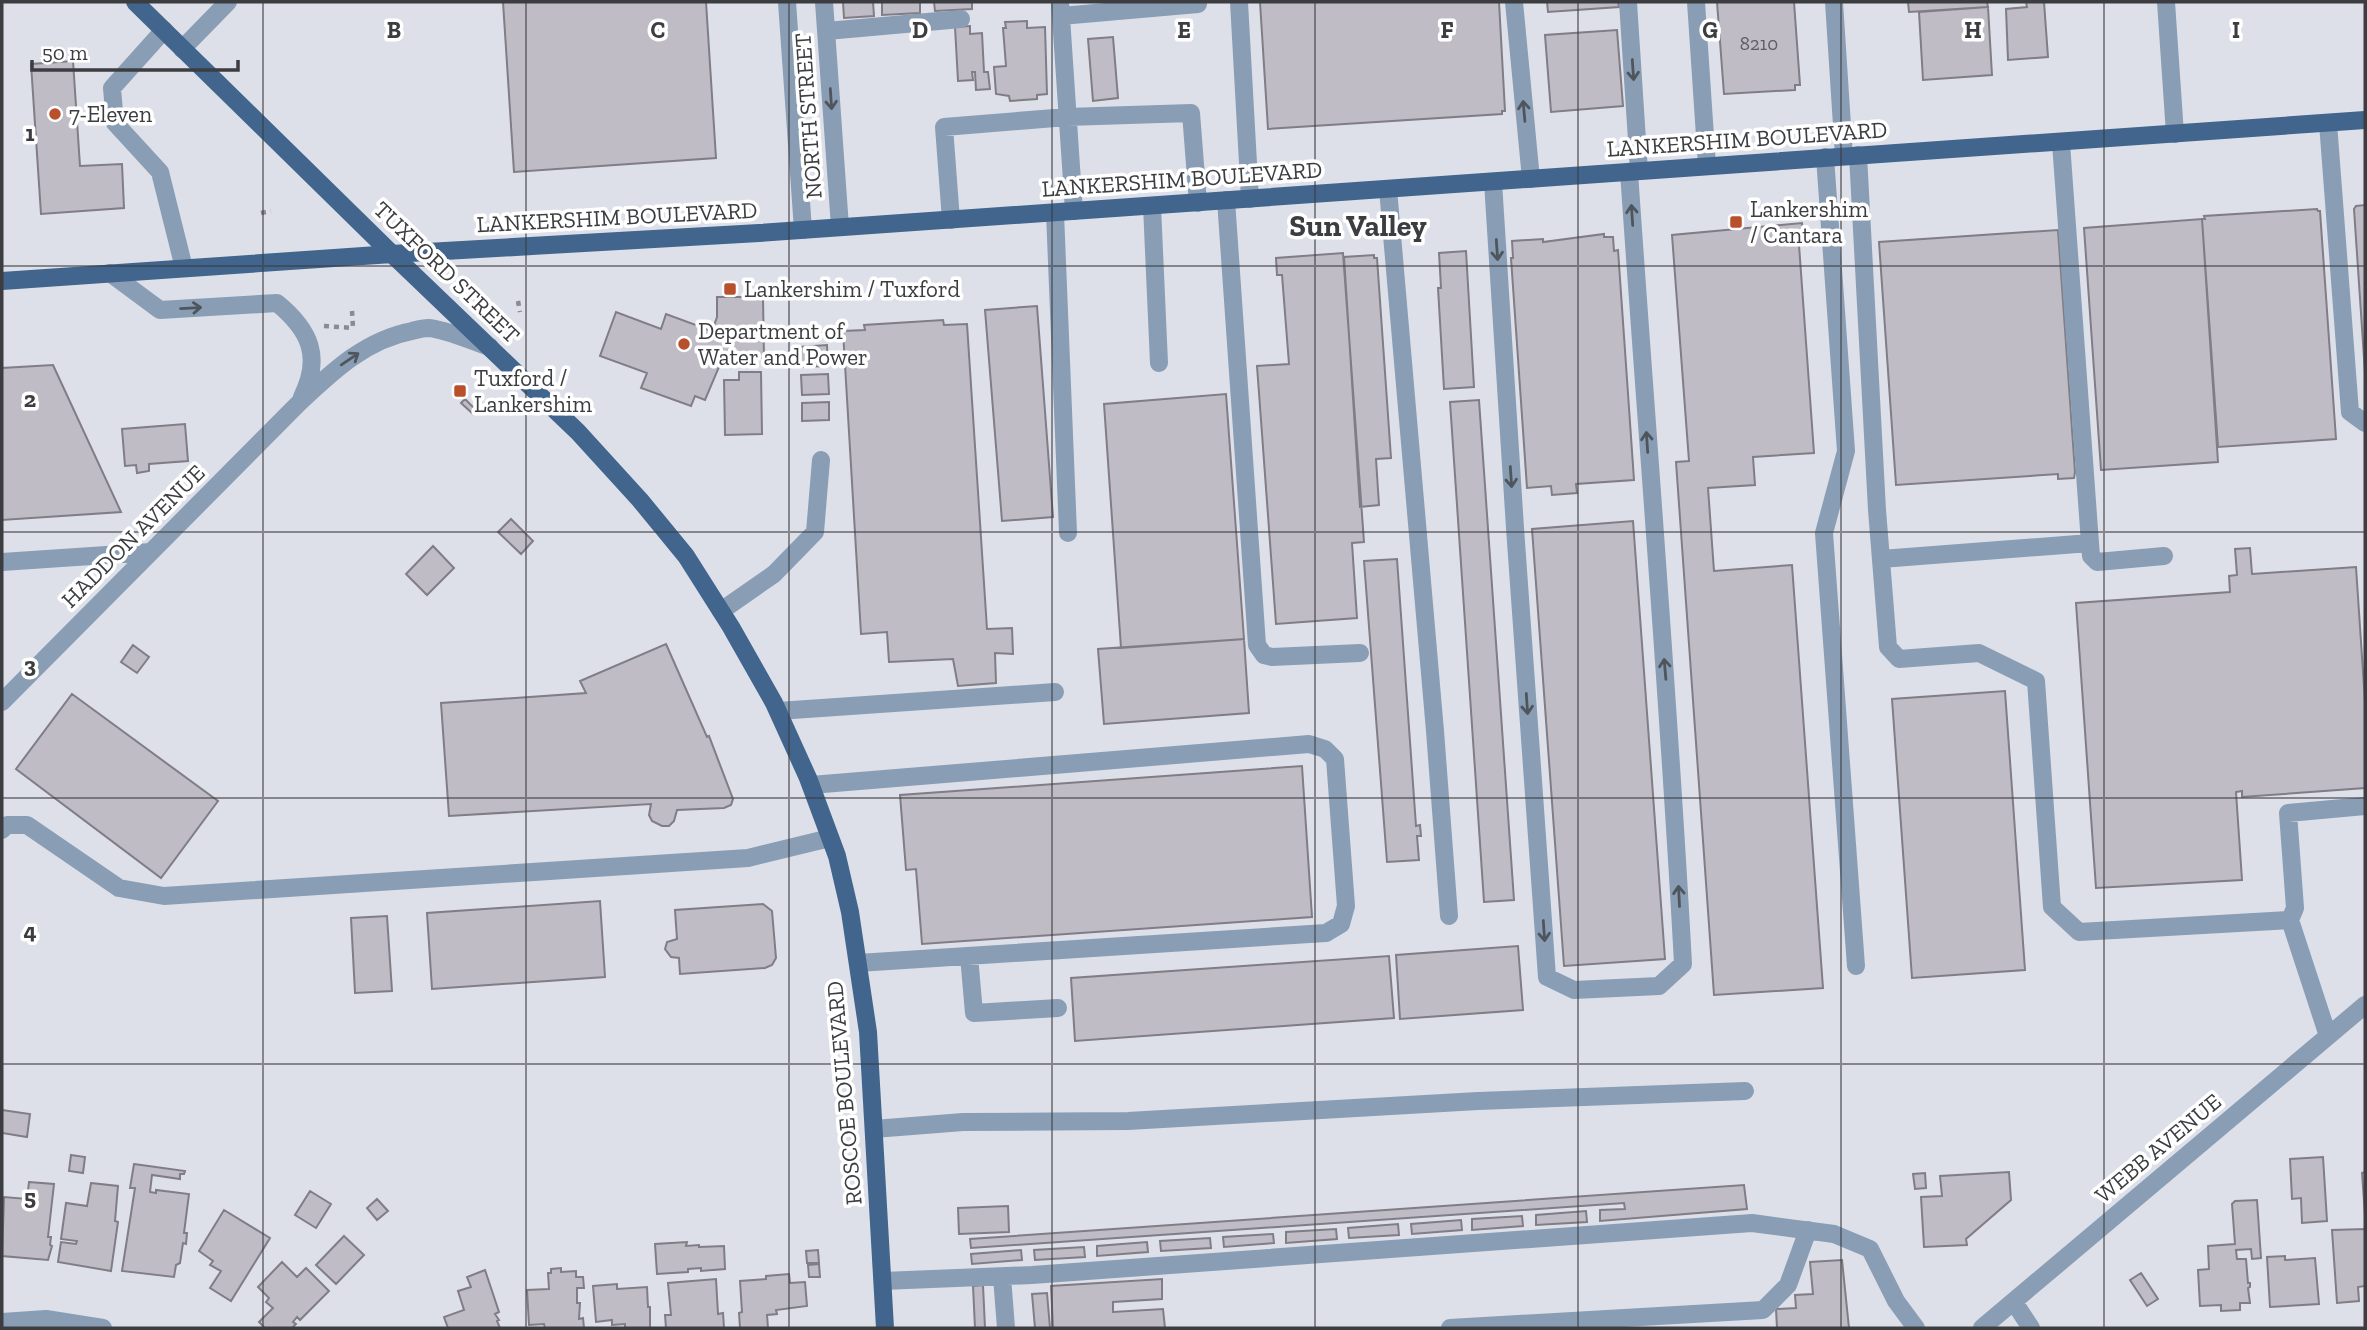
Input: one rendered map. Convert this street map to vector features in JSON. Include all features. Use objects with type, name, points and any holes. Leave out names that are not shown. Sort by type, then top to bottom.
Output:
[{"type":"main road","name":"TUXFORD STREET","points":[[135,2],[578,432],[686,556],[778,711],[811,785],[836,856]]},
{"type":"main road","name":"LANKERSHIM BOULEVARD","points":[[2,281],[1055,213],[2365,120]]},
{"type":"main road","name":"ROSCOE BOULEVARD","points":[[836,856],[850,912],[868,1032],[886,1328]]},
{"type":"street","points":[[182,49],[228,2]]},
{"type":"street","points":[[787,2],[803,230]]},
{"type":"street","name":"NORTH STREET","points":[[824,2],[840,227]]},
{"type":"street","points":[[1239,2],[1250,199]]},
{"type":"street","points":[[1514,2],[1531,179]]},
{"type":"street","points":[[1493,182],[1548,977],[1574,990],[1659,986],[1683,964],[1671,739],[1654,540],[1634,172],[1628,2]]},
{"type":"street","points":[[1696,2],[1707,166]]},
{"type":"street","points":[[1834,2],[1851,155],[1888,647],[1899,659],[1979,653],[2036,681],[2052,907],[2079,932],[2290,920]]},
{"type":"street","points":[[2166,2],[2175,134]]},
{"type":"street","points":[[1074,211],[1060,9],[1198,4]]},
{"type":"street","points":[[827,31],[961,19]]},
{"type":"street","points":[[164,30],[112,88],[116,123],[160,172],[184,268]]},
{"type":"street","points":[[951,220],[944,127],[1067,117],[1191,113],[1198,203]]},
{"type":"street","points":[[2328,123],[2350,412],[2365,423]]},
{"type":"street","points":[[2061,143],[2091,556],[2097,562],[2164,556]]},
{"type":"street","points":[[1825,157],[1846,451],[1824,533],[1856,967]]},
{"type":"street","points":[[1388,189],[1435,732],[1448,916]]},
{"type":"street","points":[[1226,200],[1257,645],[1264,655],[1272,657],[1360,653]]},
{"type":"street","points":[[1152,206],[1159,363]]},
{"type":"street","points":[[1055,213],[1068,533]]},
{"type":"street","name":"HADDON AVENUE","points":[[110,273],[160,310],[277,303],[295,318],[307,337],[312,360],[309,383],[299,403]]},
{"type":"street","name":"HADDON AVENUE","points":[[2,702],[299,403],[342,364],[370,345],[398,333],[428,328],[490,347]]},
{"type":"street","points":[[721,611],[774,574],[815,532],[821,460]]},
{"type":"street","points":[[1881,559],[2090,543]]},
{"type":"street","points":[[2,562],[151,552]]},
{"type":"street","points":[[778,711],[1055,692]]},
{"type":"street","points":[[811,785],[1309,744],[1325,749],[1335,760],[1346,906],[1341,923],[1326,933],[858,963]]},
{"type":"street","points":[[2328,1036],[2290,920],[2295,908],[2288,813],[2365,806]]},
{"type":"street","points":[[2,830],[6,825],[27,825],[119,888],[164,896],[748,858],[830,838]]},
{"type":"street","points":[[969,956],[974,1013],[1059,1008]]},
{"type":"street","name":"WEBB AVENUE","points":[[1982,1328],[2365,1004]]},
{"type":"street","points":[[874,1129],[963,1122],[1128,1121],[1478,1101],[1745,1091]]},
{"type":"street","points":[[883,1281],[1002,1277],[1752,1223],[1834,1234],[1870,1249],[1896,1301],[1916,1328]]},
{"type":"street","points":[[1450,1328],[1763,1310],[1788,1285],[1808,1230]]},
{"type":"street","points":[[1002,1277],[1006,1328]]},
{"type":"street","points":[[2014,1302],[2031,1328]]},
{"type":"street","points":[[2,1322],[46,1319],[103,1328]]},
{"type":"path","points":[[262,213],[271,211]]},
{"type":"path","points":[[518,301],[521,311]]},
{"type":"path","points":[[352,311],[353,328]]},
{"type":"path","points":[[318,326],[363,328]]},
{"type":"building","points":[[503,2],[706,2],[716,158],[514,172]]},
{"type":"building","points":[[843,2],[873,2],[874,16],[844,18]]},
{"type":"building","points":[[882,2],[920,2],[920,13],[882,15]]},
{"type":"building","points":[[934,2],[972,2],[972,9],[935,11]]},
{"type":"building","points":[[1260,2],[1499,2],[1505,111],[1502,111],[1502,114],[1268,129]]},
{"type":"building","points":[[1547,2],[1618,2],[1619,7],[1548,12]]},
{"type":"building","points":[[1717,2],[1794,2],[1800,85],[1795,85],[1795,90],[1724,94]]},
{"type":"building","points":[[1908,2],[1987,2],[1988,7],[1909,12]]},
{"type":"building","points":[[2026,2],[2044,2],[2048,57],[2008,60],[2006,9],[2027,7]]},
{"type":"building","points":[[1988,7],[1992,75],[1923,80],[1919,12]]},
{"type":"building","points":[[1027,21],[1027,28],[1045,27],[1047,94],[1037,95],[1037,99],[1010,101],[1009,96],[996,94],[994,67],[1006,66],[1003,28],[1006,28],[1005,22]]},
{"type":"building","points":[[970,26],[970,34],[982,33],[984,72],[988,72],[990,89],[976,90],[975,72],[972,72],[973,80],[958,81],[955,27]]},
{"type":"building","points":[[1617,30],[1623,106],[1551,112],[1545,35]]},
{"type":"building","points":[[1113,37],[1118,98],[1093,101],[1088,39]]},
{"type":"building","name":"7-Eleven","points":[[73,61],[80,166],[122,164],[124,208],[41,214],[31,64]]},
{"type":"building","points":[[2365,205],[2365,373],[2354,209],[2356,206]]},
{"type":"building","points":[[2317,209],[2320,211],[2336,439],[2218,447],[2202,219],[2205,219],[2204,216]]},
{"type":"building","points":[[2202,219],[2218,462],[2101,470],[2084,228]]},
{"type":"building","points":[[1802,223],[1804,244],[1799,245],[1814,453],[1753,457],[1755,485],[1708,488],[1714,571],[1792,565],[1823,988],[1714,995],[1676,462],[1689,461],[1672,235]]},
{"type":"building","points":[[2058,230],[2074,478],[2058,479],[2058,474],[1896,485],[1879,242]]},
{"type":"building","points":[[1604,234],[1604,237],[1613,237],[1614,251],[1618,250],[1634,480],[1576,484],[1577,493],[1552,495],[1551,486],[1527,488],[1512,241],[1543,239],[1543,242]]},
{"type":"building","points":[[1466,251],[1474,387],[1444,389],[1438,288],[1441,288],[1439,253]]},
{"type":"building","points":[[1343,253],[1364,542],[1352,543],[1357,618],[1276,624],[1257,366],[1289,364],[1282,275],[1277,275],[1276,258]]},
{"type":"building","points":[[1374,255],[1374,258],[1377,258],[1391,458],[1376,459],[1379,505],[1360,507],[1344,257]]},
{"type":"building","name":"Department of Water and Power","points":[[717,297],[763,297],[764,358],[728,358],[728,363],[721,362],[705,400],[695,396],[691,406],[641,388],[647,373],[600,356],[616,312],[661,329],[666,314],[712,331],[717,317]]},
{"type":"building","points":[[1037,306],[1053,517],[1002,521],[985,310]]},
{"type":"building","points":[[943,320],[944,325],[967,324],[987,629],[1012,628],[1013,654],[995,653],[996,683],[958,686],[953,659],[889,662],[887,632],[861,634],[843,331],[865,330],[864,325]]},
{"type":"building","name":"Department of Water and Power","points":[[827,345],[828,366],[801,367],[799,347]]},
{"type":"building","points":[[53,365],[121,512],[2,520],[2,368]]},
{"type":"building","name":"Department of Water and Power","points":[[739,372],[761,372],[762,434],[725,435],[724,380],[739,380]]},
{"type":"building","name":"Department of Water and Power","points":[[828,374],[829,394],[802,395],[801,375]]},
{"type":"building","points":[[1226,394],[1244,639],[1121,648],[1104,404]]},
{"type":"building","points":[[465,399],[476,410],[473,414],[461,403]]},
{"type":"building","points":[[1479,400],[1514,900],[1484,902],[1450,402]]},
{"type":"building","name":"Department of Water and Power","points":[[829,402],[829,420],[802,421],[802,403]]},
{"type":"building","points":[[185,424],[188,461],[149,464],[149,471],[137,473],[136,465],[125,466],[122,429]]},
{"type":"building","points":[[511,519],[533,541],[521,554],[498,532]]},
{"type":"building","points":[[1633,521],[1665,959],[1564,966],[1532,529]]},
{"type":"building","points":[[433,546],[454,568],[427,595],[406,574]]},
{"type":"building","points":[[2250,548],[2252,574],[2356,567],[2365,702],[2365,788],[2242,797],[2242,791],[2236,792],[2242,880],[2096,888],[2076,603],[2230,592],[2229,576],[2237,575],[2235,549]]},
{"type":"building","points":[[1397,559],[1416,826],[1420,825],[1421,836],[1417,836],[1419,860],[1387,862],[1364,561]]},
{"type":"building","points":[[1244,639],[1249,713],[1104,724],[1098,649]]},
{"type":"building","points":[[666,644],[707,737],[709,736],[733,799],[731,805],[724,808],[677,810],[674,821],[669,826],[652,821],[649,815],[651,804],[449,816],[441,703],[586,693],[580,681]]},
{"type":"building","points":[[133,645],[149,657],[137,673],[121,662]]},
{"type":"building","points":[[2005,691],[2025,970],[1912,978],[1892,699]]},
{"type":"building","points":[[72,694],[218,801],[161,878],[16,769]]},
{"type":"building","points":[[1302,766],[1312,917],[922,944],[916,869],[906,870],[900,795]]},
{"type":"building","points":[[600,901],[605,977],[432,989],[427,913]]},
{"type":"building","points":[[763,904],[772,911],[776,958],[772,965],[765,968],[680,974],[679,958],[671,957],[665,949],[667,942],[677,939],[675,910]]},
{"type":"building","points":[[387,916],[392,991],[355,993],[351,918]]},
{"type":"building","points":[[1518,946],[1523,1010],[1400,1019],[1396,955]]},
{"type":"building","points":[[1389,956],[1394,1018],[1075,1041],[1071,978]]},
{"type":"building","points":[[2,1110],[30,1114],[27,1137],[2,1133]]},
{"type":"building","points":[[71,1155],[85,1157],[83,1173],[69,1171]]},
{"type":"building","points":[[2323,1157],[2327,1221],[2302,1223],[2301,1198],[2292,1199],[2290,1159]]},
{"type":"building","points":[[134,1164],[185,1171],[180,1174],[180,1179],[152,1175],[150,1192],[156,1193],[156,1190],[189,1194],[184,1233],[187,1233],[186,1244],[183,1243],[180,1263],[176,1265],[174,1277],[122,1271],[135,1188],[130,1188]]},
{"type":"building","points":[[2009,1172],[2011,1200],[1966,1239],[1967,1245],[1924,1247],[1921,1197],[1942,1196],[1940,1176]]},
{"type":"building","points":[[2365,1172],[2365,1215],[2362,1173]]},
{"type":"building","points":[[1925,1173],[1926,1188],[1915,1189],[1913,1174]]},
{"type":"building","points":[[29,1182],[54,1184],[48,1237],[51,1237],[52,1246],[48,1260],[2,1256],[4,1197],[27,1199]]},
{"type":"building","points":[[91,1183],[118,1186],[115,1221],[118,1222],[111,1271],[58,1262],[61,1242],[76,1244],[77,1241],[61,1239],[66,1203],[87,1206]]},
{"type":"building","points":[[1744,1185],[1747,1209],[1600,1221],[1600,1210],[1625,1209],[1624,1203],[971,1248],[970,1239]]},
{"type":"building","points":[[310,1191],[331,1204],[316,1228],[295,1215]]},
{"type":"building","points":[[377,1199],[388,1211],[377,1220],[367,1208]]},
{"type":"building","points":[[2257,1200],[2261,1258],[2252,1259],[2251,1249],[2236,1250],[2237,1259],[2246,1259],[2250,1303],[2240,1303],[2240,1310],[2221,1311],[2221,1305],[2200,1306],[2198,1270],[2209,1269],[2208,1246],[2235,1244],[2232,1204],[2235,1201]]},
{"type":"building","points":[[1008,1206],[1009,1232],[959,1234],[958,1208]]},
{"type":"building","points":[[224,1210],[270,1238],[231,1301],[210,1288],[221,1271],[210,1265],[213,1261],[199,1251]]},
{"type":"building","points":[[1586,1211],[1587,1222],[1536,1225],[1536,1215]]},
{"type":"building","points":[[1522,1216],[1523,1226],[1472,1230],[1472,1219]]},
{"type":"building","points":[[1461,1220],[1462,1230],[1412,1234],[1411,1224]]},
{"type":"building","points":[[1398,1224],[1399,1235],[1349,1238],[1348,1228]]},
{"type":"building","points":[[1336,1229],[1337,1239],[1286,1243],[1286,1232]]},
{"type":"building","points":[[2365,1229],[2365,1286],[2358,1287],[2359,1301],[2337,1303],[2332,1230]]},
{"type":"building","points":[[1273,1234],[1274,1243],[1224,1247],[1223,1237]]},
{"type":"building","points":[[344,1236],[364,1255],[336,1284],[316,1265]]},
{"type":"building","points":[[1210,1238],[1211,1248],[1161,1251],[1160,1241]]},
{"type":"building","points":[[687,1242],[686,1246],[724,1246],[725,1269],[701,1271],[701,1268],[688,1269],[688,1272],[657,1274],[655,1244]]},
{"type":"building","points":[[1147,1242],[1148,1252],[1097,1256],[1097,1246]]},
{"type":"building","points":[[1084,1247],[1085,1257],[1035,1260],[1034,1250]]},
{"type":"building","points":[[818,1250],[819,1263],[807,1263],[806,1251]]},
{"type":"building","points":[[1021,1250],[1022,1260],[972,1264],[971,1254]]},
{"type":"building","points":[[2285,1256],[2285,1260],[2315,1258],[2319,1304],[2270,1307],[2267,1257]]},
{"type":"building","points":[[1842,1260],[1849,1328],[1777,1328],[1776,1309],[1796,1308],[1795,1295],[1813,1294],[1810,1262]]},
{"type":"building","points":[[282,1262],[297,1277],[306,1268],[329,1291],[300,1320],[297,1317],[292,1328],[265,1328],[259,1322],[273,1308],[266,1302],[269,1298],[258,1287]]},
{"type":"building","points":[[819,1264],[820,1277],[809,1277],[808,1265]]},
{"type":"building","points":[[561,1268],[561,1272],[576,1271],[576,1277],[583,1277],[584,1288],[577,1288],[577,1303],[580,1303],[579,1319],[583,1318],[584,1328],[545,1328],[544,1324],[529,1325],[527,1290],[549,1289],[548,1273],[551,1273],[551,1269]]},
{"type":"building","points":[[485,1270],[499,1312],[495,1314],[500,1328],[448,1328],[444,1317],[464,1310],[458,1291],[471,1287],[467,1277]]},
{"type":"building","points":[[2141,1273],[2158,1299],[2147,1306],[2130,1280]]},
{"type":"building","points":[[789,1274],[790,1283],[805,1282],[807,1306],[776,1310],[777,1314],[767,1315],[768,1328],[740,1328],[740,1281]]},
{"type":"building","points":[[716,1279],[718,1314],[723,1313],[724,1328],[666,1328],[665,1315],[671,1315],[668,1283]]},
{"type":"building","points":[[1162,1279],[1162,1299],[1113,1302],[1113,1312],[1163,1309],[1165,1328],[1053,1328],[1051,1286]]},
{"type":"building","points":[[617,1284],[617,1289],[647,1287],[650,1328],[625,1328],[625,1324],[612,1325],[612,1320],[596,1322],[593,1286]]},
{"type":"building","points":[[983,1285],[985,1328],[975,1328],[973,1286]]},
{"type":"building","points":[[1047,1293],[1050,1328],[1035,1328],[1032,1294]]},
{"type":"place","name":"7-Eleven","points":[[55,114]]},
{"type":"place","name":"Lankershim / Cantara","points":[[1736,222]]},
{"type":"place","name":"Lankershim / Tuxford","points":[[730,289]]},
{"type":"place","name":"Department of Water and Power","points":[[684,344]]},
{"type":"place","name":"Tuxford / Lankershim","points":[[460,391]]},
{"type":"district","name":"Sun Valley","points":[[1358,226]]}]
